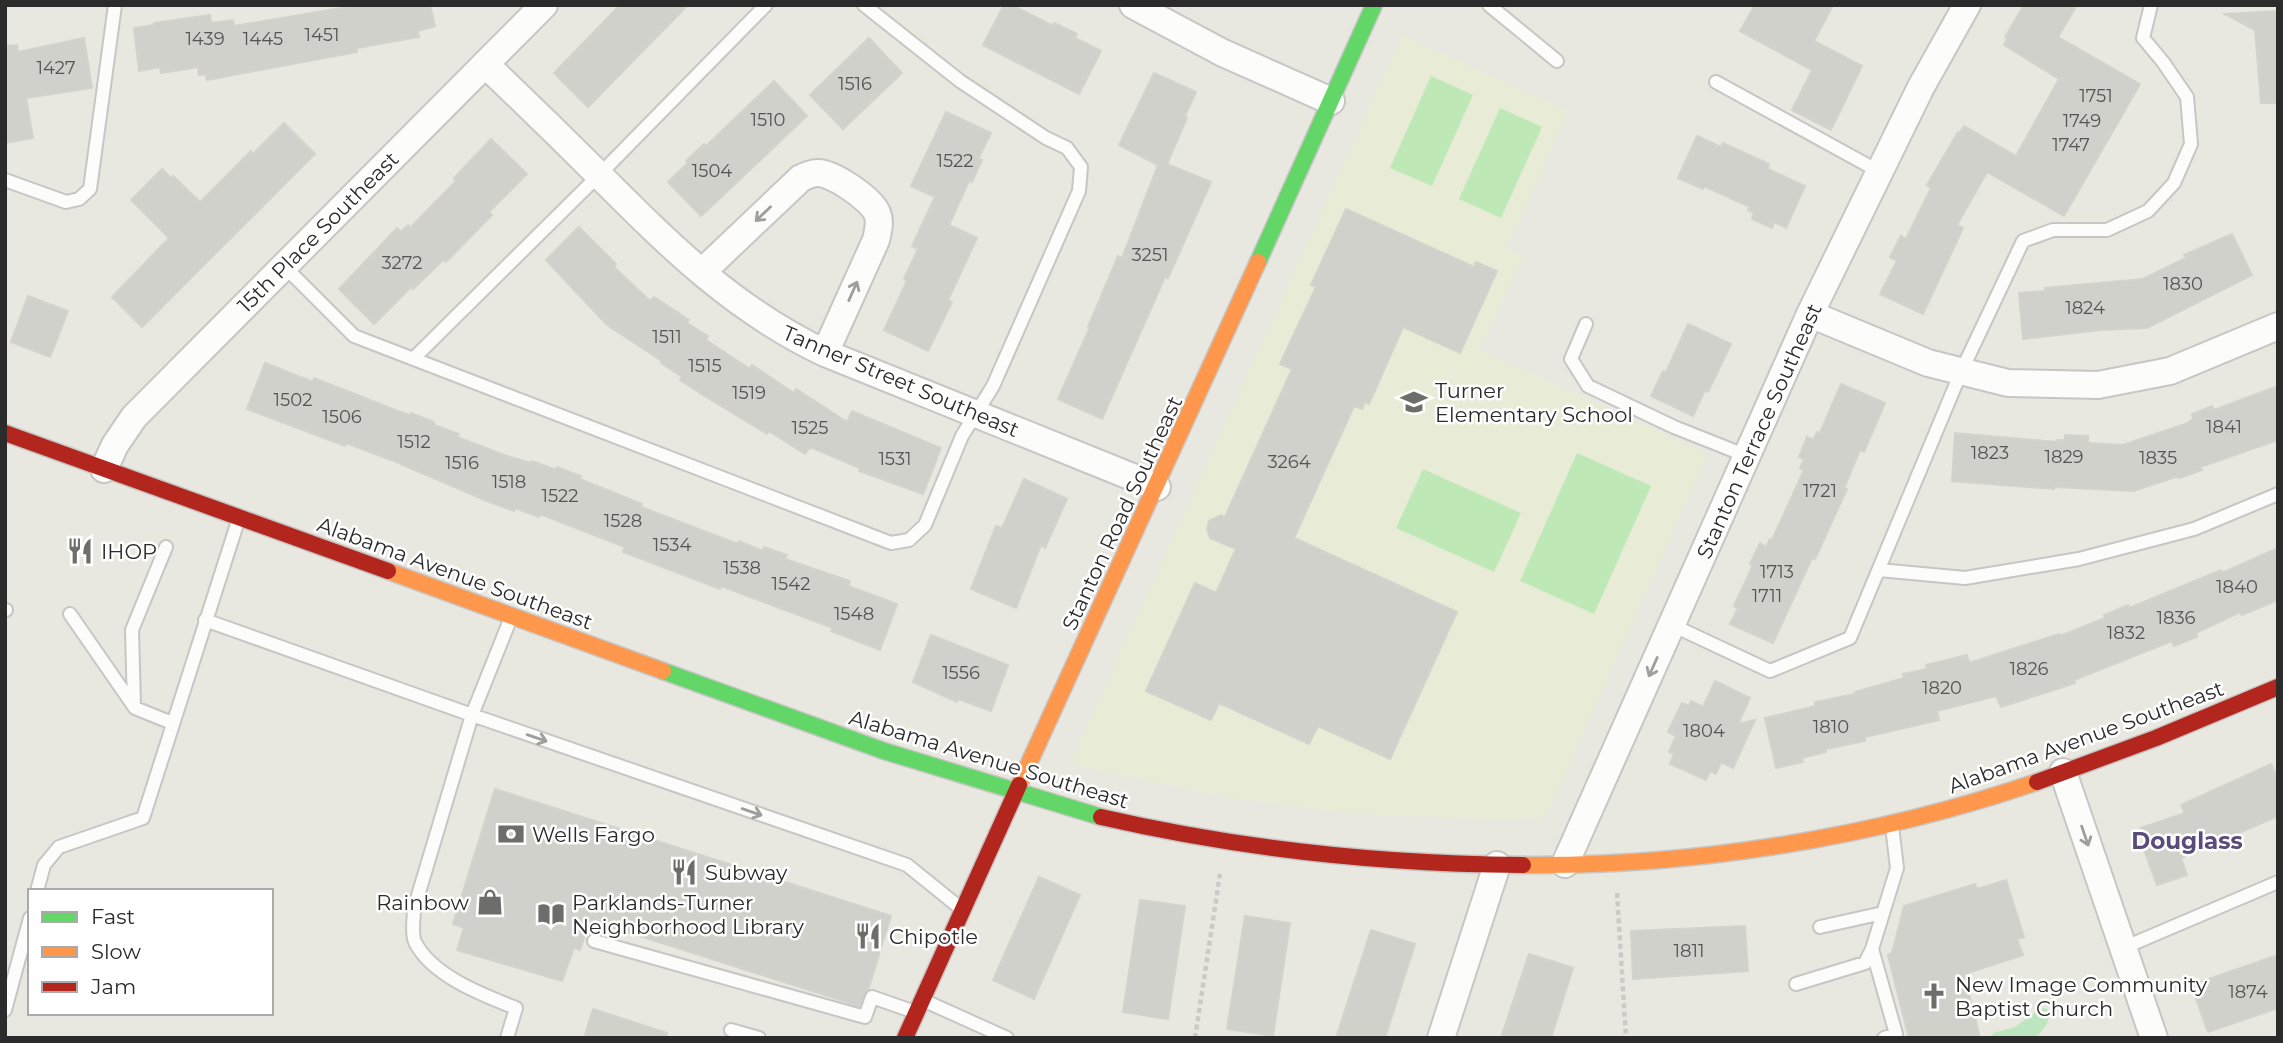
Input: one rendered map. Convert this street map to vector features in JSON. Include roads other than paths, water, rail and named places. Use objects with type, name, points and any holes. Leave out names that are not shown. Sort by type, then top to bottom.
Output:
[{"type":"main road","name":"Stanton Road Southeast","points":[[905,1038],[1374,5]]},
{"type":"main road","name":"Alabama Avenue Southeast","points":[[5,433],[884,751],[1017,790],[1074,810],[1221,842],[1360,859],[1497,865],[1565,864],[1705,854],[1794,842],[1891,823],[2000,794],[2187,727],[2278,687]]},
{"type":"street","name":"15th Place Southeast","points":[[104,469],[115,445],[134,417],[544,5]]},
{"type":"street","points":[[1133,5],[1223,53],[1331,101]]},
{"type":"street","name":"Stanton Terrace Southeast","points":[[1565,864],[1810,314],[1921,87],[1966,5]]},
{"type":"street","name":"Tanner Street Southeast","points":[[485,64],[654,230],[740,304],[788,335],[825,353],[1157,487]]},
{"type":"street","points":[[702,272],[801,177],[818,173],[835,177],[871,204],[877,212],[879,223],[876,240],[825,353]]},
{"type":"street","points":[[1810,314],[1927,363],[2008,383],[2098,385],[2170,372],[2278,326]]},
{"type":"street","points":[[2063,772],[2154,1038]]},
{"type":"street","points":[[1441,1038],[1497,865]]},
{"type":"lane","points":[[5,180],[66,202],[79,199],[90,189],[115,5]]},
{"type":"lane","points":[[413,359],[766,5]]},
{"type":"lane","points":[[284,266],[354,336],[891,543],[909,540],[925,525],[962,436],[993,386],[1079,191],[1081,167],[1067,148],[1046,138],[960,80],[864,5]]},
{"type":"lane","points":[[1489,5],[1557,61]]},
{"type":"lane","points":[[1672,625],[1770,671],[1850,638],[1961,372],[2023,241],[2053,230],[2107,230],[2148,211],[2174,183],[2192,144],[2187,97],[2143,38],[2151,5]]},
{"type":"lane","points":[[1716,82],[1880,172]]},
{"type":"lane","points":[[1586,324],[1570,359],[1588,386],[1674,427],[1747,456]]},
{"type":"lane","points":[[1880,570],[1965,578],[2080,559],[2194,529],[2278,494]]},
{"type":"lane","points":[[38,889],[44,865],[59,848],[143,818],[239,517]]},
{"type":"lane","points":[[134,706],[132,630],[166,547]]},
{"type":"lane","points":[[70,614],[134,706],[172,723]]},
{"type":"lane","points":[[507,1038],[516,1008],[471,990],[432,962],[414,940],[414,909],[472,715],[512,615]]},
{"type":"lane","points":[[205,620],[907,865],[962,909]]},
{"type":"lane","points":[[1796,984],[1865,963],[1872,949],[1897,868],[1891,823]]},
{"type":"lane","points":[[2123,948],[2278,882]]},
{"type":"lane","points":[[1820,927],[1883,913]]},
{"type":"lane","points":[[5,1010],[28,925]]},
{"type":"lane","points":[[594,941],[865,1017],[872,997],[918,1006],[1007,1038]]},
{"type":"lane","points":[[1872,949],[1896,1034],[1884,1038]]},
{"type":"lane","points":[[731,1030],[759,1038]]},
{"type":"place","name":"Turner Elementary School","points":[[1414,402]]},
{"type":"place","name":"IHOP","points":[[80,551]]},
{"type":"place","name":"Wells Fargo","points":[[511,834]]},
{"type":"place","name":"Subway","points":[[684,872]]},
{"type":"place","name":"Rainbow","points":[[490,902]]},
{"type":"place","name":"Parklands-Turner Neighborhood Library","points":[[551,914]]},
{"type":"place","name":"Chipotle","points":[[868,936]]},
{"type":"place","name":"New Image Community Baptist Church","points":[[1934,996]]},
{"type":"district","name":"Douglass","points":[[2187,841]]}]
